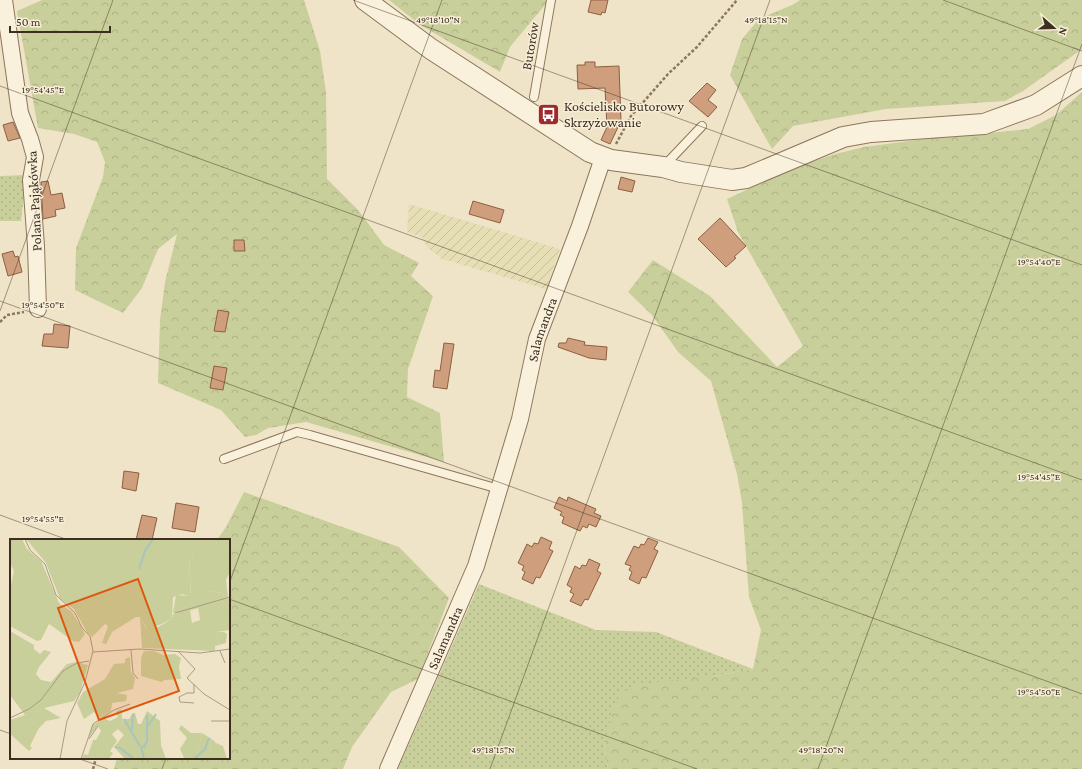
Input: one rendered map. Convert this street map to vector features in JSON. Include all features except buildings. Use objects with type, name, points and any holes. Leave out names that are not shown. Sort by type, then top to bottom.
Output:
[{"type":"street","name":"Polana Pająkówka","points":[[4,0],[20,113],[35,157],[31,180],[36,246],[38,309]]},
{"type":"street","points":[[365,0],[431,49],[532,103],[580,147],[607,159],[663,167],[681,172],[732,180],[746,178],[843,137],[871,132],[984,124],[1036,105],[1082,76]]},
{"type":"street","name":"Salamandra","points":[[388,769],[476,566],[520,420],[537,339],[607,159]]},
{"type":"lane","name":"Butorów","points":[[532,103],[551,0]]},
{"type":"lane","points":[[663,167],[702,126]]},
{"type":"lane","points":[[224,459],[297,432],[499,489]]},
{"type":"path","points":[[607,159],[614,149],[631,116],[668,74],[697,47],[737,0]]},
{"type":"path","points":[[0,322],[7,315],[38,309]]},
{"type":"path","points":[[94,769],[96,759]]},
{"type":"shaded area","points":[[409,204],[560,249],[546,289],[442,259],[427,247],[422,237],[407,232]]},
{"type":"green space","points":[[42,0],[304,0],[320,51],[326,92],[327,179],[359,211],[384,245],[419,263],[411,276],[433,296],[408,369],[407,397],[440,413],[444,462],[306,422],[268,428],[256,435],[245,437],[221,410],[158,383],[160,320],[165,282],[177,234],[158,249],[142,288],[123,313],[75,290],[76,248],[103,177],[105,162],[97,142],[74,134],[38,128],[17,11]]},
{"type":"green space","points":[[389,0],[549,0],[510,47],[500,72],[419,24]]},
{"type":"green space","points":[[800,0],[1082,0],[1082,49],[1023,91],[1005,101],[886,109],[793,126],[772,149],[730,75],[742,39],[759,19]]},
{"type":"green space","points":[[1082,92],[1082,769],[608,769],[604,743],[618,694],[640,684],[713,676],[753,669],[761,630],[749,597],[742,503],[737,474],[711,381],[678,352],[652,315],[628,292],[653,260],[710,296],[777,367],[803,346],[738,232],[727,199],[791,169],[835,154],[864,147],[954,135],[1028,129],[1056,115]]},
{"type":"green space","points":[[26,175],[21,221],[0,221],[0,176]]},
{"type":"green space","points":[[244,492],[399,547],[449,598],[418,679],[391,692],[352,747],[343,769],[114,769],[117,759],[230,759],[230,539],[218,539],[226,527]]},
{"type":"green space","points":[[479,584],[596,630],[656,632],[753,669],[713,676],[604,742],[608,769],[398,769]]},
{"type":"place","name":"Kościelisko Butorowy Skrzyżowanie","points":[[548,114]]}]
